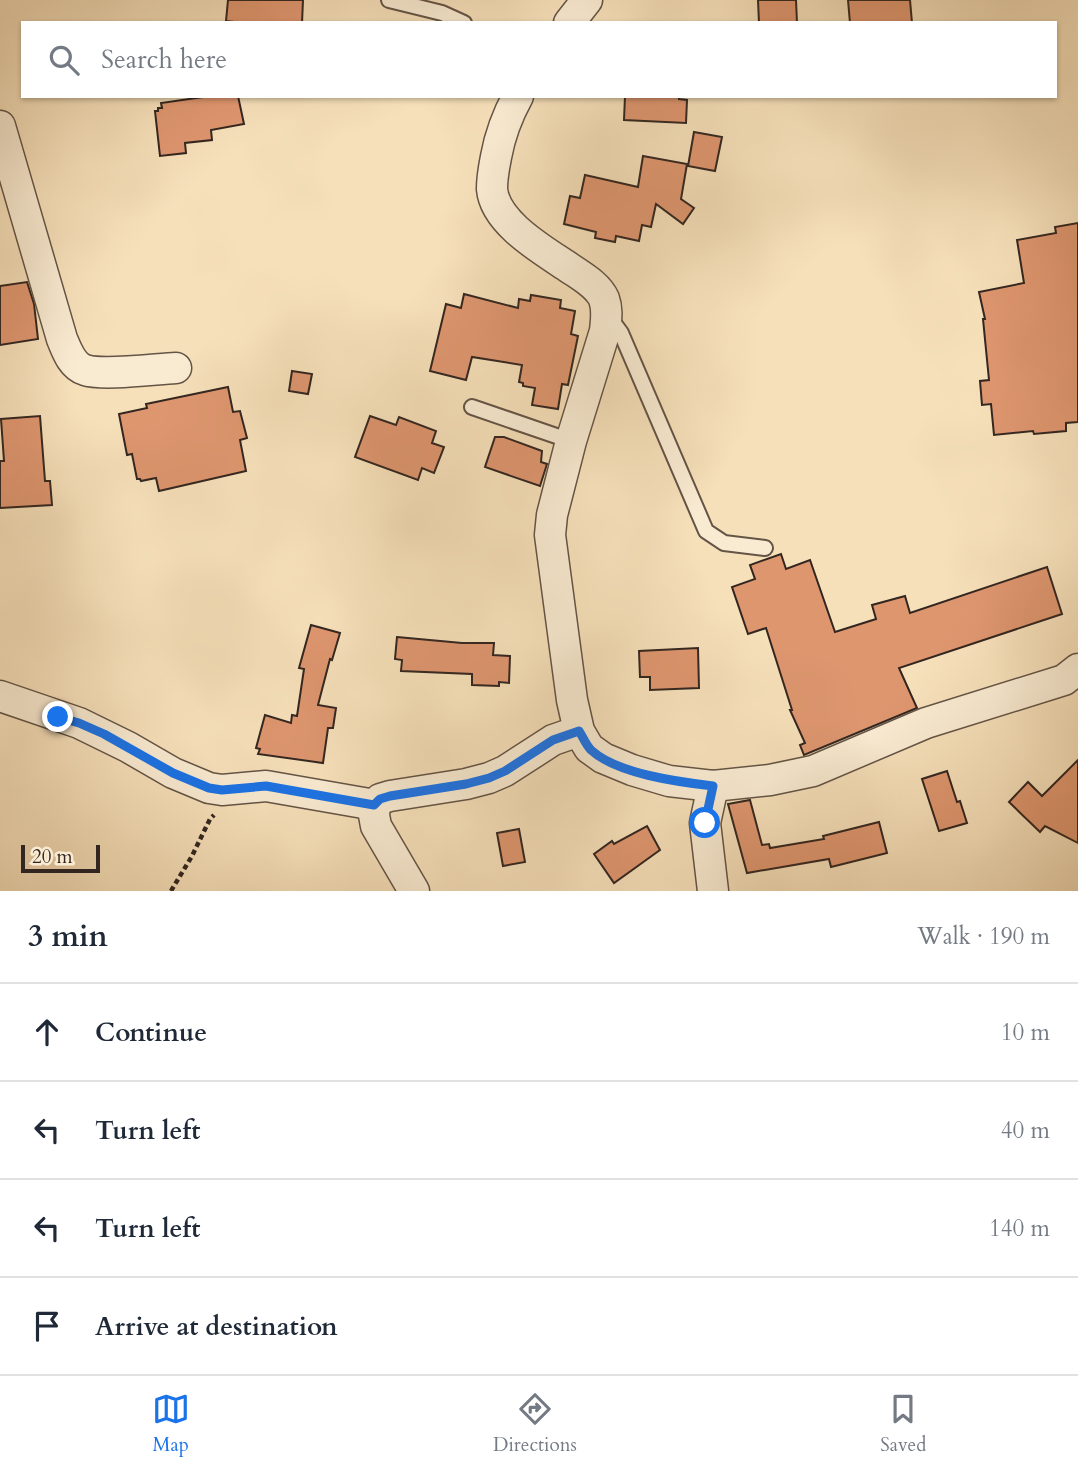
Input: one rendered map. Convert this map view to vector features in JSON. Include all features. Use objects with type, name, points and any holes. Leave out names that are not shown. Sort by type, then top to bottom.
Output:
[{"type":"street","points":[[571,21],[587,0]]},
{"type":"street","points":[[517,98],[499,143],[493,175],[492,191],[497,205],[506,219],[529,240],[593,285],[603,298],[607,314],[605,331],[571,441],[552,515],[550,535],[572,700],[579,731],[589,748],[603,758],[632,770],[670,781],[713,786],[770,780],[813,771],[926,723],[1064,680],[1078,669]]},
{"type":"street","points":[[0,126],[62,339],[71,359],[83,370],[103,372],[176,368]]},
{"type":"street","points":[[0,696],[104,734],[173,773],[209,788],[222,790],[266,786],[374,805]]},
{"type":"street","points":[[414,891],[376,826],[374,805],[380,799],[489,778],[505,771],[553,740],[579,731]]},
{"type":"street","points":[[713,786],[705,823],[713,891]]},
{"type":"lane","points":[[389,0],[442,13],[460,21]]},
{"type":"lane","points":[[607,314],[621,333],[706,531],[724,543],[765,548]]},
{"type":"lane","points":[[472,407],[571,441]]},
{"type":"path","points":[[171,891],[210,819],[239,789]]},
{"type":"building","points":[[228,0],[303,0],[302,21],[226,21]]},
{"type":"building","points":[[758,0],[796,0],[797,21],[759,21]]},
{"type":"building","points":[[848,0],[910,0],[912,21],[850,21]]},
{"type":"building","points":[[196,98],[238,98],[244,124],[211,130],[212,140],[185,143],[186,153],[160,156],[155,111],[162,108],[161,103]]},
{"type":"building","points":[[625,98],[687,100],[686,123],[624,120]]},
{"type":"building","points":[[694,132],[722,137],[715,171],[688,166]]},
{"type":"building","points":[[643,156],[687,164],[681,199],[694,208],[683,224],[656,204],[651,227],[642,225],[639,241],[616,236],[615,242],[595,238],[596,232],[564,224],[570,196],[580,198],[585,175],[638,187]]},
{"type":"building","points":[[1078,223],[1078,422],[1066,423],[1066,431],[994,435],[991,404],[982,405],[980,381],[989,380],[985,319],[979,292],[1024,283],[1017,240],[1056,233],[1055,227]]},
{"type":"building","points":[[27,282],[34,304],[38,339],[0,345],[0,286]]},
{"type":"building","points":[[464,294],[518,308],[519,299],[530,301],[531,295],[561,300],[560,308],[575,311],[571,334],[578,336],[568,385],[562,384],[558,409],[532,405],[535,388],[523,386],[523,383],[519,382],[522,365],[472,357],[466,380],[430,371],[446,304],[461,308]]},
{"type":"building","points":[[292,371],[312,374],[308,394],[289,391]]},
{"type":"building","points":[[228,387],[233,412],[240,411],[247,438],[240,440],[246,471],[159,491],[156,478],[141,481],[137,479],[132,454],[127,455],[119,414],[147,408],[146,404]]},
{"type":"building","points":[[40,416],[45,481],[50,481],[52,505],[0,508],[0,461],[4,461],[1,419]]},
{"type":"building","points":[[370,416],[396,425],[399,417],[436,431],[432,443],[444,447],[434,473],[422,468],[418,480],[355,457]]},
{"type":"building","points":[[495,437],[504,437],[542,451],[541,462],[547,464],[540,486],[485,467]]},
{"type":"building","points":[[781,554],[786,569],[810,560],[835,632],[876,619],[872,605],[905,596],[910,613],[1047,567],[1062,614],[899,668],[917,708],[804,755],[800,745],[805,743],[790,710],[766,628],[748,634],[732,587],[755,579],[750,565]]},
{"type":"building","points":[[311,625],[340,633],[318,705],[336,708],[333,728],[328,728],[323,763],[258,754],[260,749],[256,748],[265,715],[291,723],[292,715],[297,716],[304,669],[299,668]]},
{"type":"building","points":[[397,637],[494,643],[493,655],[510,656],[509,683],[499,682],[499,686],[472,685],[472,674],[401,671],[402,660],[395,659]]},
{"type":"building","points":[[698,648],[699,688],[650,690],[650,677],[640,677],[639,651]]},
{"type":"building","points":[[1078,760],[1078,843],[1045,826],[1040,832],[1009,802],[1028,782],[1042,796]]},
{"type":"building","points":[[947,771],[967,823],[939,831],[922,779]]},
{"type":"building","points":[[750,800],[762,845],[769,844],[770,848],[824,839],[823,836],[879,822],[887,853],[831,867],[829,859],[747,873],[728,804]]},
{"type":"building","points":[[647,826],[660,850],[614,883],[594,854],[612,841],[614,844]]},
{"type":"building","points":[[519,829],[525,862],[503,866],[497,833]]},
{"type":"route","points":[[58,717],[104,734],[173,773],[209,788],[222,790],[266,786],[374,805],[380,799],[390,796],[489,778],[505,771],[553,740],[579,731],[589,748],[603,758],[632,770],[670,781],[713,786],[705,823]]}]
